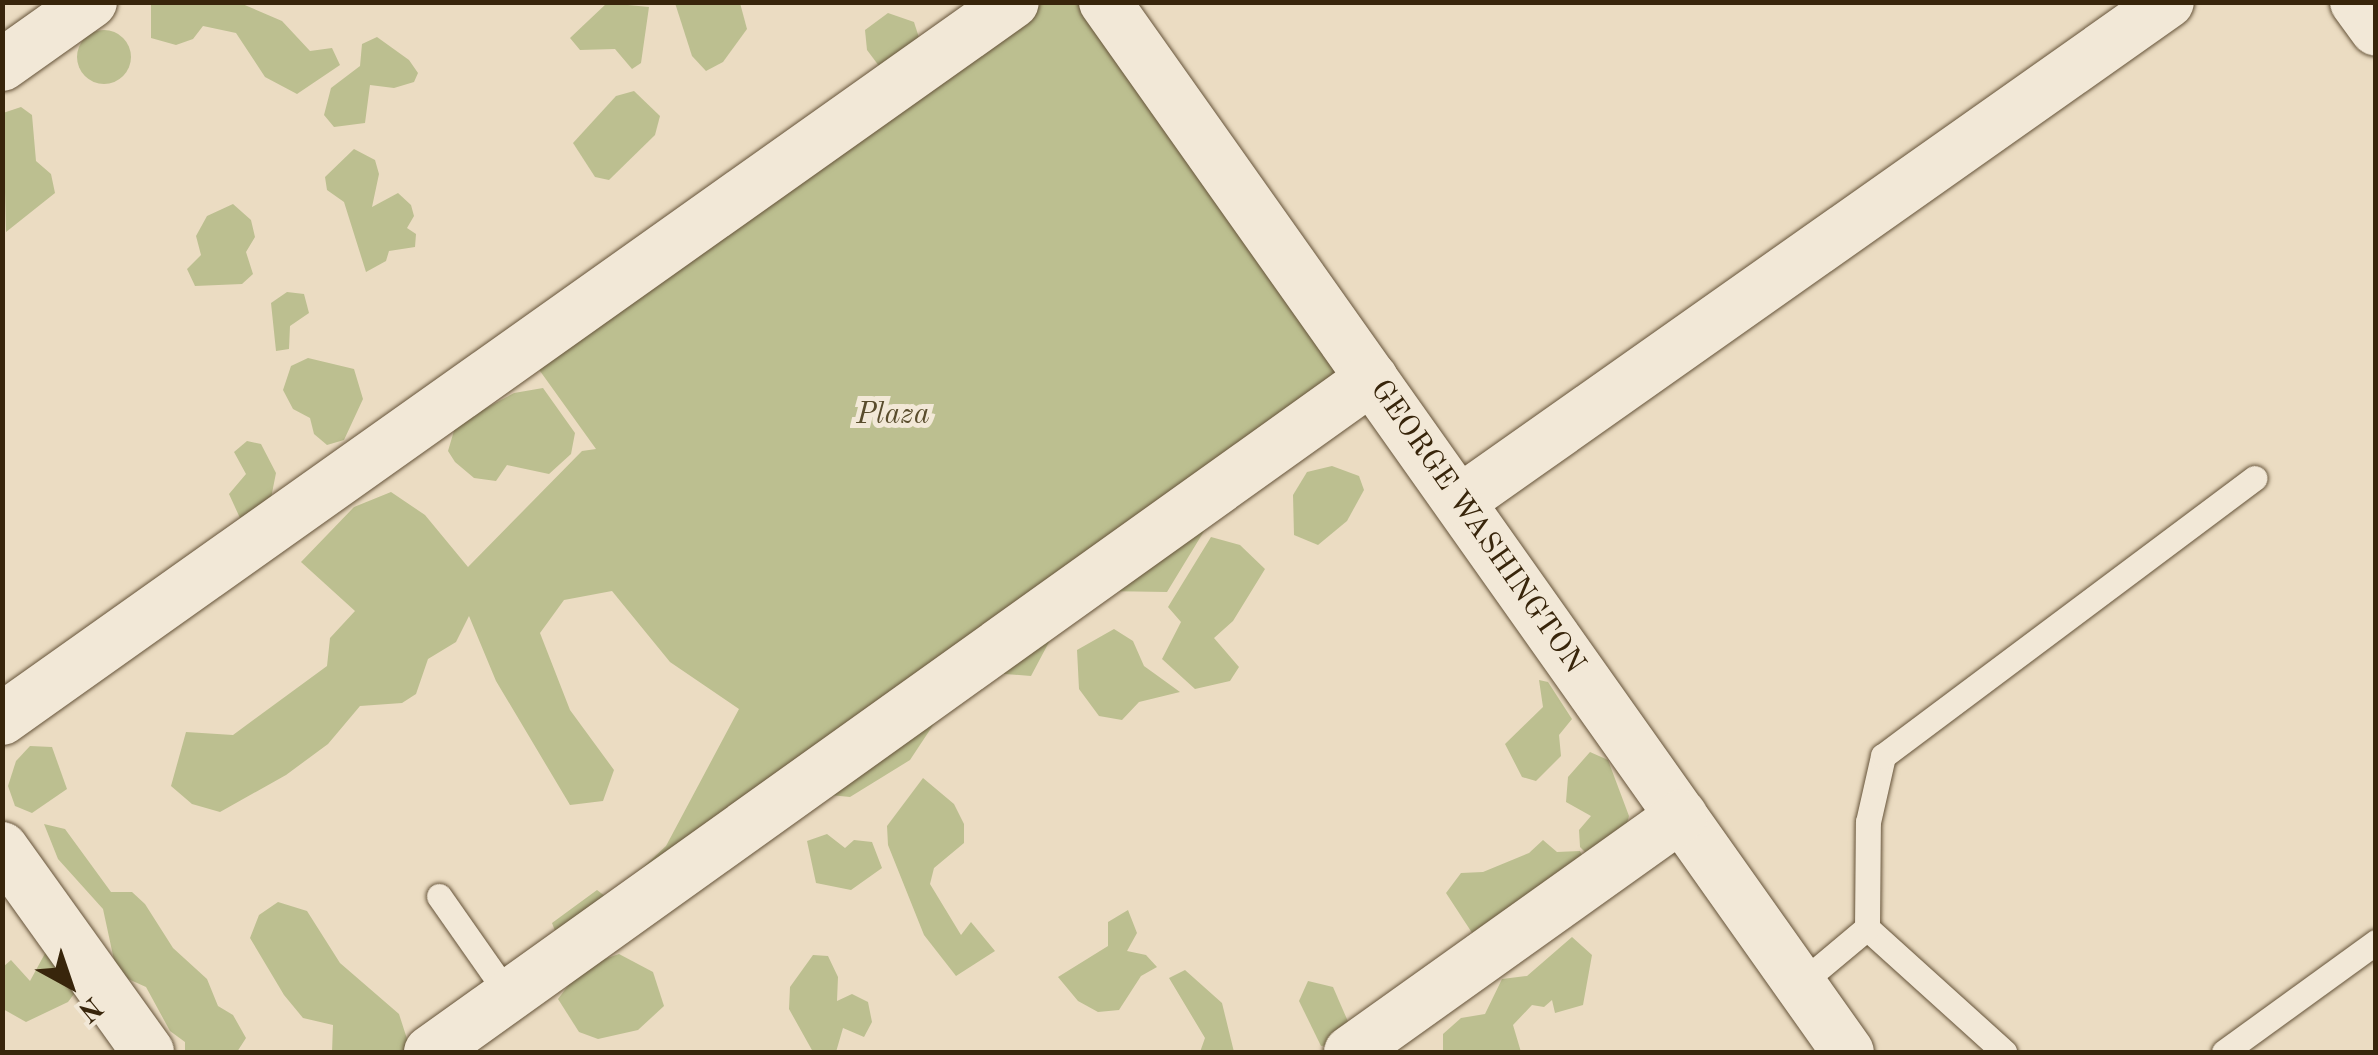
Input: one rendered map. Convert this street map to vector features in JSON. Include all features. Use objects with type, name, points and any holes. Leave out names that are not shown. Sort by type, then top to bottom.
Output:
[{"type":"street","points":[[2,64],[91,2]]},
{"type":"street","points":[[2,719],[1013,2]]},
{"type":"street","name":"GEORGE WASHINGTON","points":[[1105,2],[1848,1052]]},
{"type":"street","points":[[1460,501],[2168,2]]},
{"type":"street","points":[[2356,2],[2376,30]]},
{"type":"street","points":[[430,1052],[1372,378]]},
{"type":"street","points":[[1350,1052],[1681,816]]},
{"type":"street","points":[[2,848],[148,1052]]},
{"type":"lane","points":[[2004,1052],[1868,928],[1868,822],[1883,756],[2255,478]]},
{"type":"lane","points":[[438,896],[509,996]]},
{"type":"lane","points":[[1800,984],[1868,928]]},
{"type":"lane","points":[[2224,1052],[2376,942]]},
{"type":"green space","points":[[151,3],[240,3],[282,21],[310,51],[332,48],[340,65],[297,94],[265,77],[236,33],[203,26],[193,39],[176,45],[151,38]]},
{"type":"green space","points":[[607,3],[649,7],[641,63],[632,69],[615,49],[580,50],[570,38]]},
{"type":"green space","points":[[675,3],[740,3],[747,29],[723,62],[706,71],[692,56]]},
{"type":"green space","name":"Plaza","points":[[1043,3],[1105,3],[1372,378],[1209,523],[1167,592],[1103,591],[1057,627],[1031,676],[992,673],[951,698],[910,760],[850,797],[821,794],[559,941],[552,923],[597,890],[609,899],[666,846],[739,709],[670,662],[612,591],[564,600],[540,633],[570,710],[614,770],[603,801],[570,805],[496,681],[469,616],[456,642],[428,659],[416,694],[402,703],[360,706],[328,744],[286,775],[220,812],[192,804],[171,786],[186,732],[233,735],[327,666],[330,638],[355,611],[301,562],[354,507],[391,492],[425,515],[468,567],[582,451],[596,449],[535,364]]},
{"type":"green space","points":[[888,13],[914,22],[921,44],[879,66],[867,50],[865,30]]},
{"type":"green space","points":[[104,30],[123,38],[131,57],[123,76],[104,84],[85,76],[77,57],[85,38]]},
{"type":"green space","points":[[377,37],[409,60],[418,73],[414,82],[394,88],[370,85],[365,123],[334,127],[324,115],[331,88],[360,66],[362,44]]},
{"type":"green space","points":[[634,91],[660,116],[655,135],[609,180],[595,177],[573,143],[616,96]]},
{"type":"green space","points":[[21,107],[32,115],[36,161],[51,174],[55,193],[6,232],[3,113]]},
{"type":"green space","points":[[354,149],[375,160],[379,174],[372,207],[398,193],[411,205],[414,216],[407,228],[416,234],[415,247],[389,251],[386,261],[366,272],[344,202],[327,190],[325,177]]},
{"type":"green space","points":[[233,204],[251,220],[255,237],[246,252],[253,274],[242,284],[195,286],[187,269],[201,255],[196,236],[207,216]]},
{"type":"green space","points":[[287,292],[304,294],[309,313],[290,326],[289,349],[276,351],[271,303]]},
{"type":"green space","points":[[308,358],[354,369],[363,399],[344,440],[327,445],[314,434],[310,418],[293,409],[283,390],[291,366]]},
{"type":"green space","points":[[543,388],[575,433],[571,454],[549,474],[507,465],[496,481],[474,478],[455,462],[448,451],[456,424],[514,393]]},
{"type":"green space","points":[[247,441],[261,444],[276,473],[269,508],[240,518],[229,494],[246,474],[234,452]]},
{"type":"green space","points":[[1332,466],[1359,476],[1364,490],[1347,521],[1318,545],[1294,535],[1293,495],[1307,472]]},
{"type":"green space","points":[[1211,537],[1240,545],[1265,569],[1233,621],[1214,638],[1239,667],[1230,681],[1195,689],[1162,659],[1181,622],[1168,607]]},
{"type":"green space","points":[[1114,629],[1133,641],[1144,666],[1180,692],[1139,702],[1122,720],[1099,716],[1079,689],[1077,650]]},
{"type":"green space","points":[[1539,680],[1548,682],[1572,719],[1559,735],[1561,756],[1536,781],[1522,777],[1505,744],[1543,707]]},
{"type":"green space","points":[[30,746],[52,747],[67,789],[32,813],[15,806],[8,786],[16,761]]},
{"type":"green space","points":[[1590,752],[1608,760],[1629,816],[1624,834],[1598,865],[1580,847],[1579,830],[1591,816],[1566,802],[1568,777]]},
{"type":"green space","points":[[923,778],[954,804],[964,824],[964,843],[934,868],[930,884],[961,935],[971,922],[995,951],[956,976],[924,935],[888,845],[887,826]]},
{"type":"green space","points":[[44,824],[65,829],[111,892],[132,892],[145,904],[173,948],[207,979],[218,1006],[233,1015],[246,1038],[237,1052],[185,1052],[185,1042],[170,1031],[146,987],[126,978],[114,960],[103,909],[58,859]]},
{"type":"green space","points":[[827,834],[845,848],[854,840],[872,842],[882,868],[851,890],[816,883],[807,841]]},
{"type":"green space","points":[[1543,840],[1557,852],[1580,851],[1583,857],[1480,945],[1446,893],[1461,873],[1483,872],[1529,853]]},
{"type":"green space","points":[[278,902],[307,911],[340,963],[399,1014],[409,1045],[404,1052],[332,1052],[333,1025],[303,1018],[284,995],[250,938],[259,915]]},
{"type":"green space","points":[[1128,910],[1137,933],[1127,951],[1146,955],[1157,967],[1141,976],[1119,1010],[1098,1012],[1078,1001],[1058,977],[1108,946],[1108,922]]},
{"type":"green space","points":[[1572,937],[1592,955],[1583,1005],[1555,1013],[1552,1000],[1544,1007],[1532,1005],[1513,1025],[1521,1052],[1443,1052],[1443,1034],[1461,1018],[1485,1014],[1502,979],[1527,976]]},
{"type":"green space","points":[[48,948],[77,990],[68,1002],[26,1022],[3,1009],[3,967],[11,960],[30,981]]},
{"type":"green space","points":[[619,954],[653,972],[664,1006],[638,1030],[598,1039],[579,1032],[558,999],[582,967]]},
{"type":"green space","points":[[813,955],[828,956],[838,977],[837,1001],[852,994],[868,1002],[872,1022],[864,1037],[843,1028],[836,1052],[813,1052],[789,1009],[790,987]]},
{"type":"green space","points":[[1185,970],[1222,1003],[1234,1052],[1200,1052],[1205,1038],[1169,978]]},
{"type":"green space","points":[[1308,981],[1333,987],[1353,1033],[1341,1044],[1321,1046],[1299,1001]]}]
